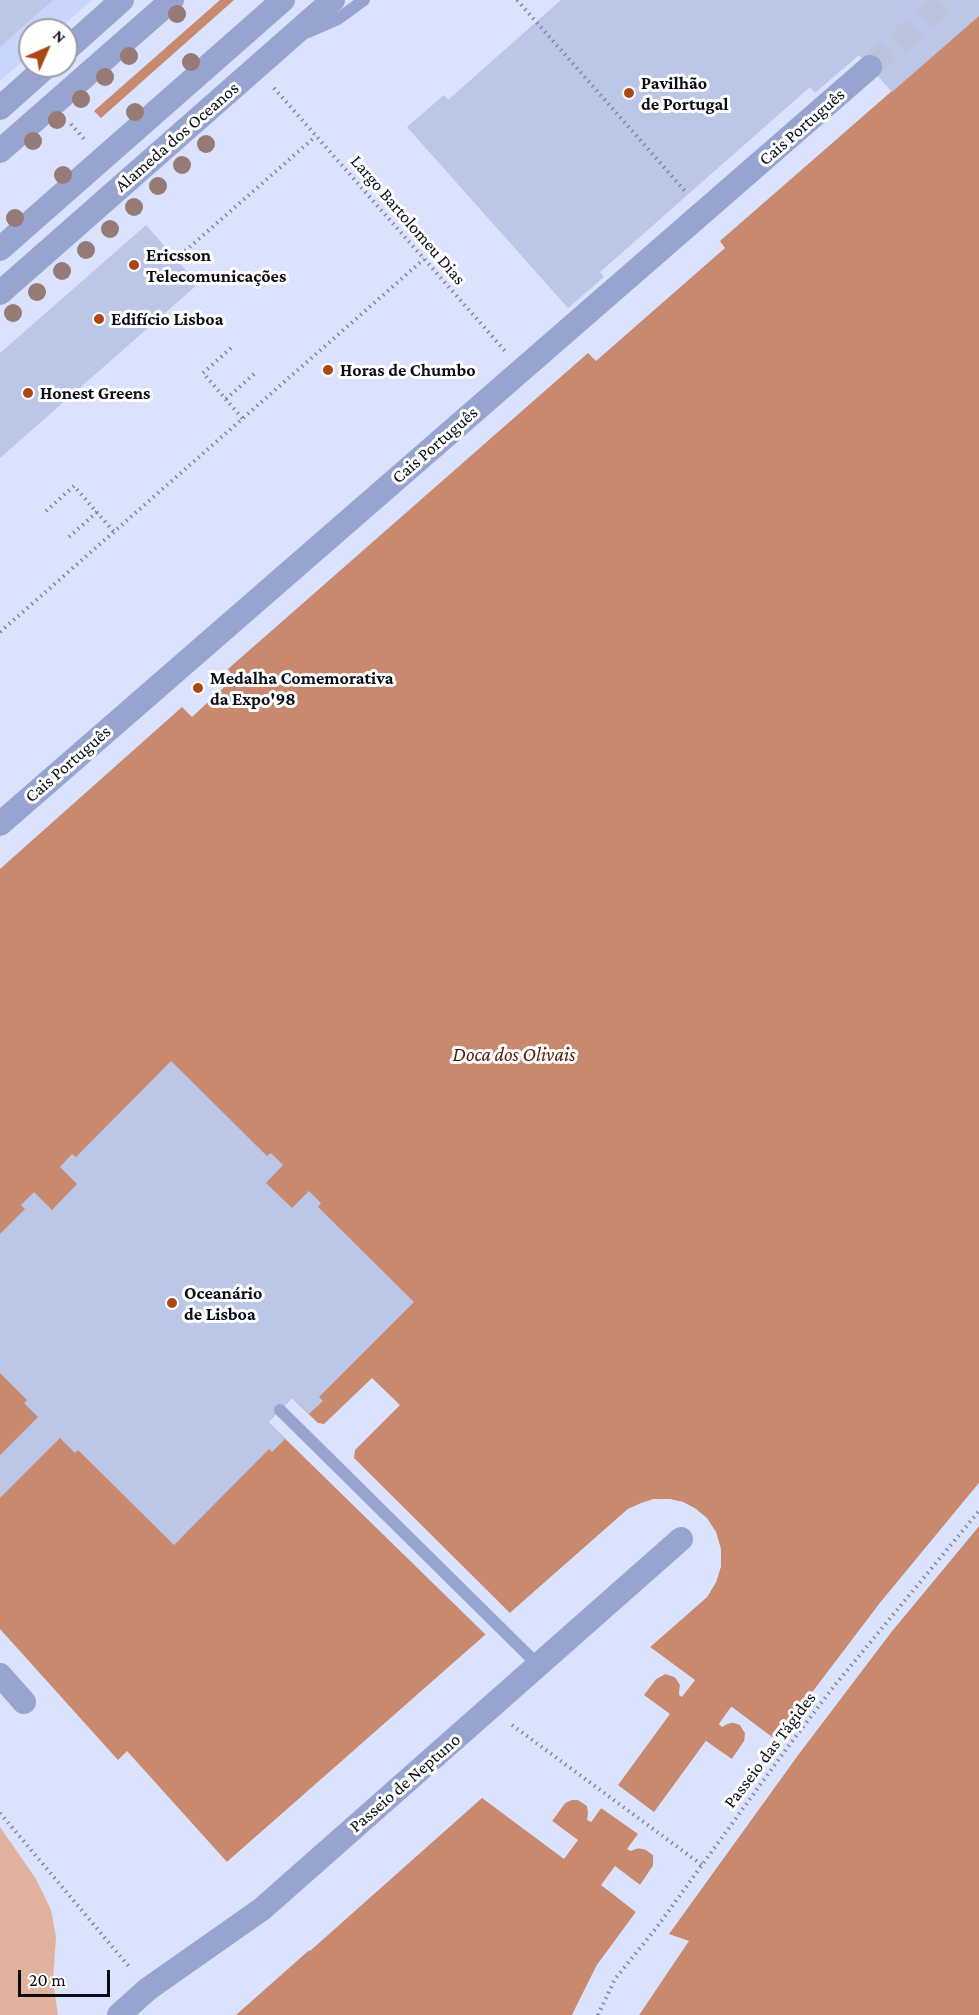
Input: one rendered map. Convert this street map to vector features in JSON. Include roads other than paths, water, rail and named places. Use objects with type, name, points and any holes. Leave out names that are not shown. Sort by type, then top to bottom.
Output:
[{"type":"street","points":[[78,39],[122,0]]},
{"type":"street","points":[[0,151],[172,0]]},
{"type":"street","name":"Alameda dos Oceanos","points":[[21,274],[0,249],[283,0]]},
{"type":"street","name":"Alameda dos Oceanos","points":[[0,292],[333,0]]},
{"type":"street","name":"Cais Português","points":[[0,824],[870,67]]},
{"type":"street","points":[[0,108],[34,78]]},
{"type":"street","name":"Passeio de Neptuno","points":[[118,2015],[148,1989],[262,1909],[681,1539]]},
{"type":"street","points":[[0,1675],[24,1702]]},
{"type":"lane","points":[[273,52],[299,36],[338,19],[364,0]]},
{"type":"lane","points":[[280,1410],[538,1665]]},
{"type":"water","points":[[220,0],[234,0],[101,118],[94,111]]},
{"type":"water","name":"Doca dos Olivais","points":[[979,15],[979,1483],[880,1603],[776,1740],[731,1707],[719,1724],[722,1726],[736,1722],[740,1725],[745,1733],[744,1743],[731,1760],[706,1741],[628,1849],[643,1848],[653,1855],[653,1868],[640,1885],[615,1867],[602,1885],[636,1912],[597,1965],[572,2015],[236,2015],[482,1797],[564,1858],[577,1840],[552,1821],[565,1803],[574,1799],[581,1801],[587,1806],[591,1822],[669,1714],[643,1695],[656,1679],[665,1674],[675,1677],[680,1685],[679,1695],[694,1680],[650,1647],[707,1597],[716,1582],[721,1566],[716,1532],[696,1509],[683,1502],[654,1499],[628,1509],[227,1862],[127,1751],[118,1760],[0,1629],[0,869],[182,707],[192,717],[234,678],[228,669],[588,353],[596,361],[725,248],[720,241]]},
{"type":"water","points":[[979,1526],[979,2015],[639,2015],[688,1941],[668,1935],[798,1755],[892,1631]]},
{"type":"tunnel","points":[[870,67],[947,0]]},
{"type":"place","name":"Pavilhão de Portugal","points":[[629,93]]},
{"type":"place","name":"Ericsson Telecomunicações","points":[[134,265]]},
{"type":"place","name":"Edifício Lisboa","points":[[99,319]]},
{"type":"place","name":"Horas de Chumbo","points":[[328,370]]},
{"type":"place","name":"Honest Greens","points":[[28,393]]},
{"type":"place","name":"Medalha Comemorativa da Expo'98","points":[[198,688]]},
{"type":"place","name":"Oceanário de Lisboa","points":[[172,1303]]}]
